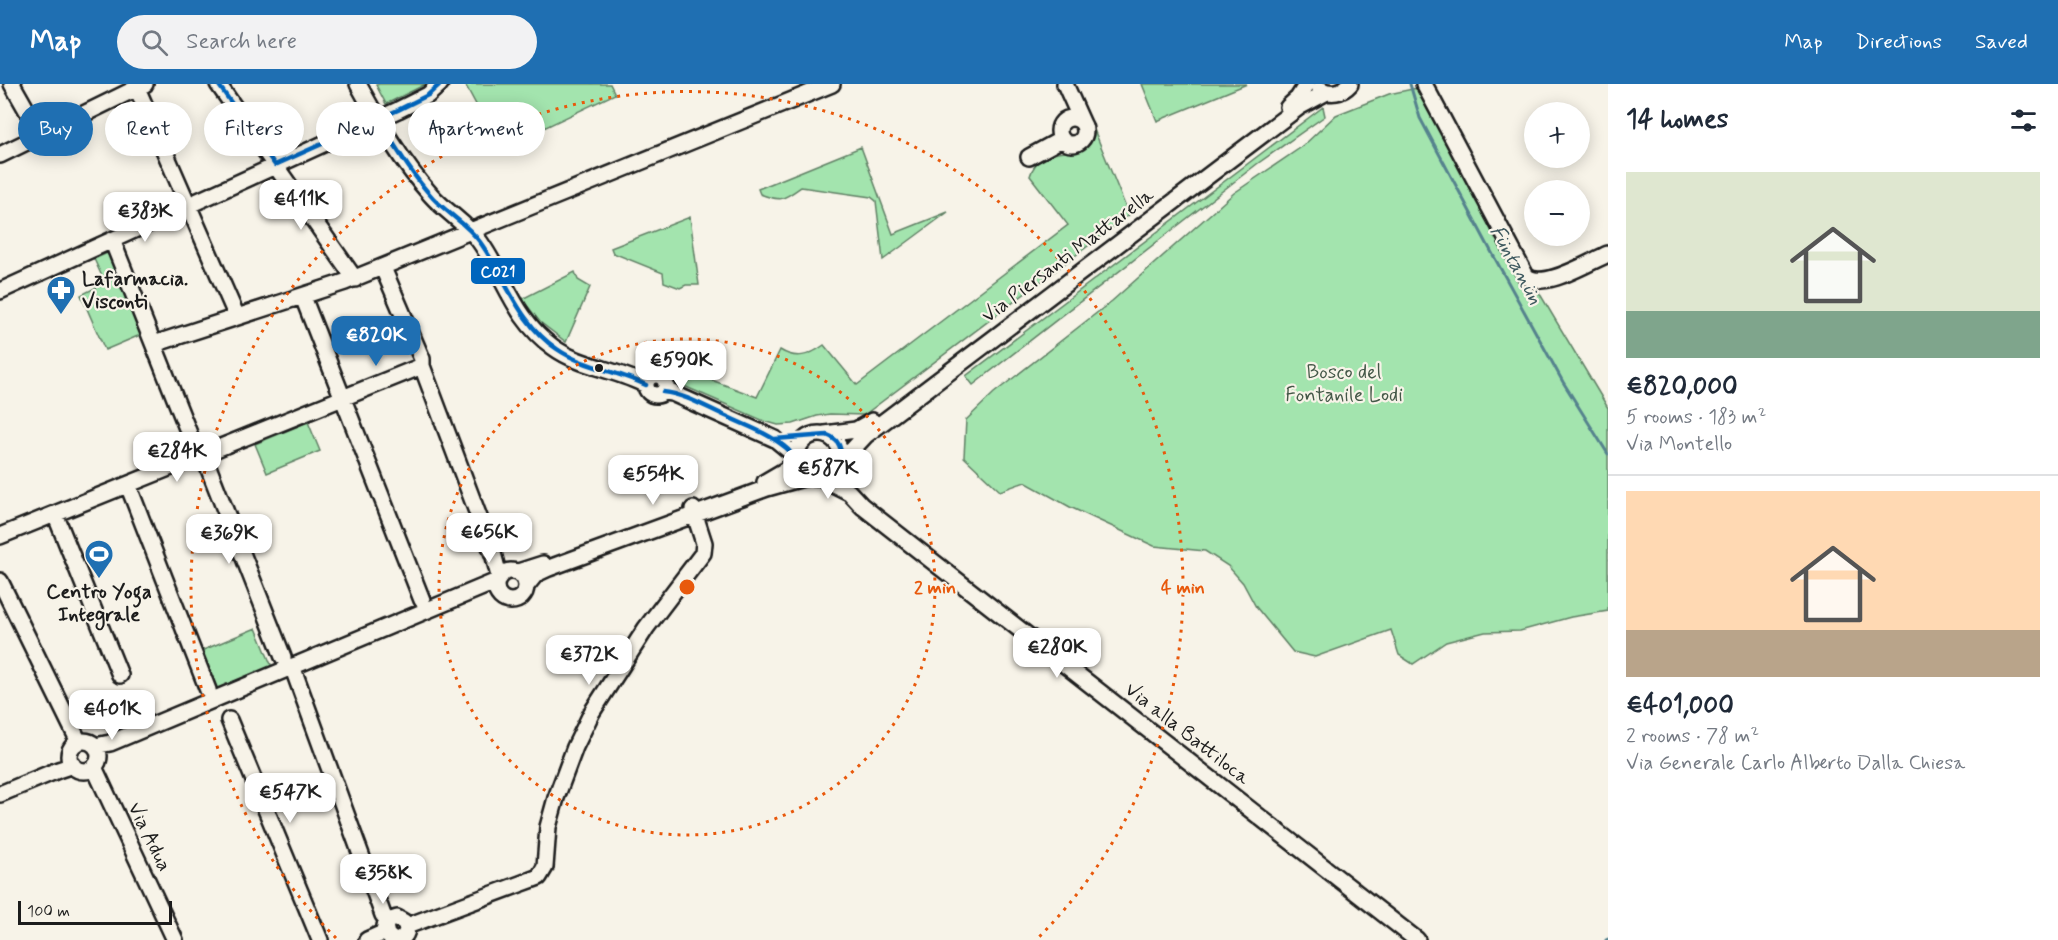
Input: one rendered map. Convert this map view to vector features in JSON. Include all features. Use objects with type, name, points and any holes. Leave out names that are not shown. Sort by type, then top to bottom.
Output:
[{"type":"street","points":[[12,84],[22,102]]},
{"type":"street","points":[[218,84],[355,279]]},
{"type":"street","points":[[358,84],[368,102]]},
{"type":"street","points":[[396,110],[424,97],[440,84]]},
{"type":"street","points":[[154,344],[355,279],[832,84]]},
{"type":"street","points":[[1062,139],[1072,144],[1080,142],[1085,131],[1075,116],[1065,84]]},
{"type":"street","name":"Via Piersanti Mattarella","points":[[825,434],[856,430],[868,424],[1294,102],[1307,84]]},
{"type":"street","name":"Via Piersanti Mattarella","points":[[840,464],[866,435],[1321,88],[1341,91],[1350,84]]},
{"type":"street","points":[[1424,84],[1526,276],[1537,281],[1551,279],[1608,254]]},
{"type":"street","points":[[93,110],[141,86],[188,205],[237,317]]},
{"type":"street","points":[[1062,139],[1060,127],[1075,116]]},
{"type":"street","points":[[1029,157],[1062,139]]},
{"type":"street","points":[[0,155],[18,146]]},
{"type":"street","points":[[0,291],[316,147]]},
{"type":"street","points":[[396,148],[429,193],[471,232],[485,249],[517,309],[541,338],[573,358],[644,381],[647,390],[652,394],[667,390],[775,438],[797,459]]},
{"type":"street","points":[[112,240],[290,666],[391,933]]},
{"type":"street","points":[[383,268],[422,359],[422,366],[504,579],[506,601],[523,597],[531,578],[541,571],[769,481],[789,468],[797,459]]},
{"type":"street","points":[[303,297],[422,600]]},
{"type":"street","points":[[0,536],[422,366]]},
{"type":"street","points":[[0,792],[56,766],[86,760],[290,666],[479,596],[504,579],[771,486],[834,473],[840,464],[842,455],[839,445],[825,434],[775,438]]},
{"type":"street","points":[[806,437],[798,447],[797,459],[801,470],[815,477]]},
{"type":"street","name":"Via alla Battiloca","points":[[840,464],[849,492]]},
{"type":"street","name":"Via alla Battiloca","points":[[815,477],[849,492],[862,506],[1417,940]]},
{"type":"street","points":[[128,485],[208,690]]},
{"type":"street","points":[[391,933],[397,918],[407,926],[539,877],[545,867],[549,827],[556,798],[575,747],[592,712],[642,635],[703,553],[704,540],[694,511]]},
{"type":"street","points":[[55,514],[120,675]]},
{"type":"street","points":[[504,579],[524,576],[527,585]]},
{"type":"street","points":[[0,581],[79,742],[89,741],[86,760]]},
{"type":"street","points":[[229,720],[320,940]]},
{"type":"street","name":"Via Adua","points":[[86,760],[101,785],[175,940]]},
{"type":"street","points":[[367,940],[391,933]]},
{"type":"green space","points":[[426,84],[390,102],[385,102],[376,85]]},
{"type":"green space","points":[[465,84],[610,84],[615,94],[545,127],[545,102],[475,102]]},
{"type":"green space","points":[[1142,84],[1247,84],[1157,121]]},
{"type":"green space","name":"Bosco del Fontanile Lodi","points":[[1417,88],[1608,408],[1608,611],[1571,617],[1520,631],[1485,632],[1446,642],[1413,664],[1399,655],[1391,630],[1315,657],[1293,652],[1256,607],[1243,583],[1228,566],[1205,551],[1154,546],[1070,507],[1025,482],[1000,491],[964,457],[966,420],[994,393],[1112,301],[1234,193],[1303,146],[1336,115],[1389,94]]},
{"type":"green space","points":[[1323,107],[1325,116],[1257,164],[973,385],[966,376]]},
{"type":"green space","points":[[1093,127],[1129,215],[864,415],[830,414],[793,424],[778,425],[674,382],[671,377],[674,366],[757,397],[780,350],[797,356],[813,352],[824,345],[857,385],[1068,225],[1030,176],[1036,164],[1044,157],[1083,146],[1090,139]]},
{"type":"green space","points":[[861,147],[893,234],[948,212],[883,260],[876,201],[871,197],[801,187],[786,197],[777,199],[760,194],[758,189]]},
{"type":"green space","points":[[690,217],[699,285],[686,285],[680,288],[664,282],[663,273],[613,253],[611,248]]},
{"type":"green space","points":[[112,251],[145,333],[105,350],[81,295],[105,283],[94,259]]},
{"type":"green space","points":[[575,272],[578,280],[590,287],[566,342],[540,322],[522,299]]},
{"type":"green space","points":[[308,422],[320,451],[267,473],[255,444]]},
{"type":"green space","points":[[256,628],[272,667],[218,690],[201,651]]},
{"type":"waterway","name":"Füntanün","points":[[1410,84],[1420,118],[1492,253],[1563,382],[1608,454]]},
{"type":"transit line","name":"C021","points":[[218,84],[275,165],[398,110],[428,95],[440,84]]},
{"type":"transit line","name":"C021","points":[[396,147],[425,189],[480,242],[522,313],[544,338],[567,355],[646,385]]},
{"type":"transit line","name":"C021","points":[[663,392],[688,398],[772,438],[789,450],[811,477],[828,476],[834,472],[840,462],[841,451],[837,441],[827,435],[775,439]]},
{"type":"place","name":"Lafarmacia. Visconti","points":[[61,316]]},
{"type":"place","name":"Centro Yoga Integrale","points":[[99,580]]}]
